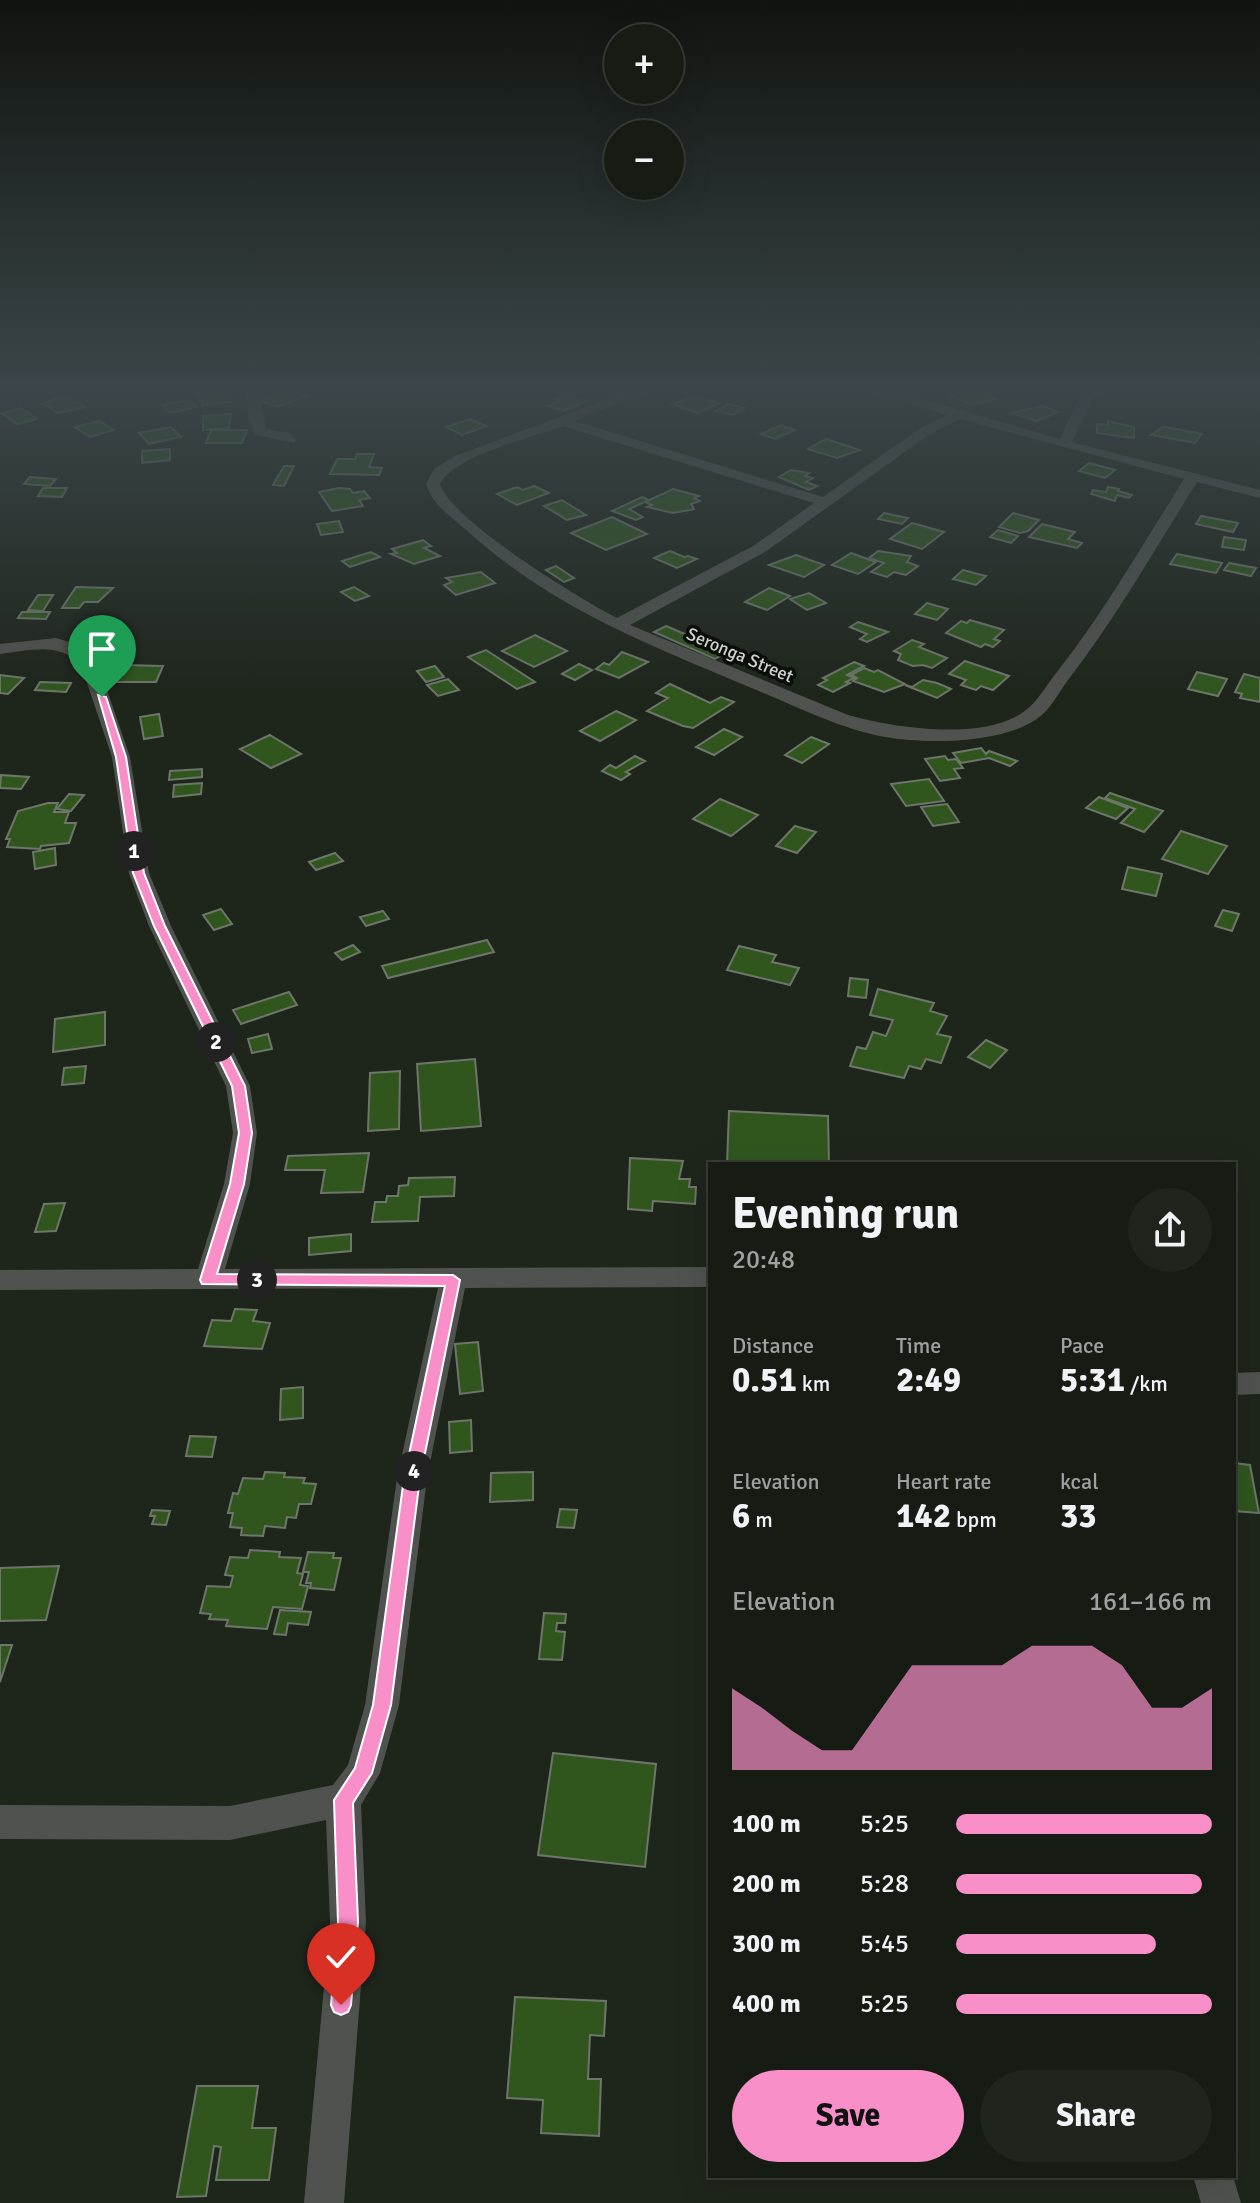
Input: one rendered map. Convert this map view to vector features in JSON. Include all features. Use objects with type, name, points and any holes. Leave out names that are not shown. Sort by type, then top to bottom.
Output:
[{"type":"street","name":"Seronga Street","points":[[435,489],[437,496],[483,537],[557,592],[617,625],[842,719],[883,731],[916,735],[961,734],[1006,727],[1033,714],[1090,641],[1185,489]]},
{"type":"street","points":[[784,489],[825,502]]},
{"type":"street","points":[[617,625],[759,549],[844,489]]},
{"type":"street","points":[[0,649],[56,643],[76,650],[89,664],[121,757],[139,873],[160,926],[238,1086],[245,1133],[243,1146],[237,1184],[208,1280]]},
{"type":"street","points":[[0,1280],[708,1277]]},
{"type":"street","points":[[324,2203],[348,1922],[343,1800],[363,1773],[382,1705],[412,1478],[453,1280]]},
{"type":"street","points":[[1236,1384],[1260,1383]]},
{"type":"street","points":[[0,1822],[230,1823],[343,1800]]},
{"type":"street","points":[[1214,2178],[1221,2203]]},
{"type":"building","points":[[42,489],[67,489],[62,497],[38,496]]},
{"type":"building","points":[[350,489],[353,493],[364,491],[370,498],[359,500],[363,506],[332,511],[319,492]]},
{"type":"building","points":[[512,489],[540,489],[549,493],[517,505],[497,494]]},
{"type":"building","points":[[673,489],[699,496],[694,498],[700,501],[691,504],[694,509],[673,513],[647,507],[652,505],[645,502]]},
{"type":"building","points":[[1107,489],[1118,489],[1132,495],[1129,498],[1117,495],[1115,501],[1091,494],[1093,490],[1106,492]]},
{"type":"building","points":[[642,497],[649,500],[629,509],[643,517],[636,520],[612,511]]},
{"type":"building","points":[[562,500],[586,515],[567,520],[544,506]]},
{"type":"building","points":[[884,513],[908,518],[902,524],[878,519]]},
{"type":"building","points":[[1013,513],[1039,520],[1028,531],[1020,533],[999,527]]},
{"type":"building","points":[[1201,516],[1238,523],[1233,532],[1196,524]]},
{"type":"building","points":[[612,517],[647,534],[606,550],[571,533]]},
{"type":"building","points":[[339,521],[343,532],[321,535],[317,524]]},
{"type":"building","points":[[912,523],[944,532],[922,549],[890,539]]},
{"type":"building","points":[[1042,524],[1075,532],[1068,539],[1082,543],[1077,548],[1029,537]]},
{"type":"building","points":[[998,530],[1018,536],[1011,543],[990,537]]},
{"type":"building","points":[[1224,537],[1246,540],[1244,550],[1222,547]]},
{"type":"building","points":[[423,540],[431,546],[424,548],[440,556],[414,564],[391,554],[397,553],[392,549]]},
{"type":"building","points":[[670,551],[697,559],[677,568],[654,558]]},
{"type":"building","points":[[878,551],[911,556],[907,562],[918,566],[906,575],[894,572],[887,577],[871,572],[884,563],[869,558]]},
{"type":"building","points":[[371,552],[380,557],[350,567],[342,561]]},
{"type":"building","points":[[851,553],[876,562],[858,574],[832,565]]},
{"type":"building","points":[[1177,554],[1222,563],[1216,573],[1170,564]]},
{"type":"building","points":[[796,555],[824,565],[804,577],[769,565]]},
{"type":"building","points":[[1229,563],[1256,568],[1251,576],[1224,570]]},
{"type":"building","points":[[556,566],[574,578],[564,582],[546,570]]},
{"type":"building","points":[[963,570],[986,576],[976,585],[953,579]]},
{"type":"building","points":[[481,572],[495,583],[456,595],[444,585],[452,582],[446,578]]},
{"type":"building","points":[[76,587],[113,588],[98,602],[84,602],[79,608],[62,608]]},
{"type":"building","points":[[354,587],[369,596],[355,601],[341,592]]},
{"type":"building","points":[[769,588],[790,596],[767,610],[745,602]]},
{"type":"building","points":[[809,593],[826,603],[807,610],[790,599]]},
{"type":"building","points":[[38,595],[53,595],[43,611],[28,610]]},
{"type":"building","points":[[927,603],[948,609],[937,620],[915,614]]},
{"type":"building","points":[[22,612],[50,612],[46,619],[18,618]]},
{"type":"building","points":[[970,620],[1004,630],[994,639],[1000,641],[993,647],[985,644],[981,647],[946,633],[961,621],[967,623]]},
{"type":"building","points":[[858,622],[888,632],[867,642],[860,639],[867,634],[850,627]]},
{"type":"building","points":[[666,626],[727,652],[715,659],[654,632]]},
{"type":"building","points":[[535,635],[567,651],[534,667],[502,651]]},
{"type":"building","points":[[912,640],[924,644],[919,647],[947,658],[932,668],[913,666],[898,660],[901,654],[894,651]]},
{"type":"building","points":[[486,650],[535,682],[517,689],[468,657]]},
{"type":"building","points":[[622,652],[648,662],[619,678],[596,669],[604,663],[609,665]]},
{"type":"building","points":[[965,661],[1009,676],[993,690],[981,686],[976,690],[961,685],[966,680],[949,674]]},
{"type":"building","points":[[854,662],[864,666],[847,675],[854,678],[846,682],[850,683],[833,692],[818,685],[827,680],[823,678]]},
{"type":"building","points":[[579,664],[592,670],[575,680],[562,674]]},
{"type":"building","points":[[124,665],[163,666],[156,682],[116,682]]},
{"type":"building","points":[[435,666],[444,677],[426,682],[417,671]]},
{"type":"building","points":[[864,668],[874,672],[878,670],[905,684],[884,692],[853,681],[857,678],[851,675]]},
{"type":"building","points":[[1197,672],[1227,679],[1218,696],[1188,689]]},
{"type":"building","points":[[1244,674],[1260,678],[1260,702],[1240,698],[1242,694],[1235,692]]},
{"type":"building","points":[[0,675],[24,678],[8,694],[0,693]]},
{"type":"building","points":[[448,679],[459,690],[438,696],[427,685]]},
{"type":"building","points":[[923,680],[951,689],[937,698],[905,685],[912,687]]},
{"type":"building","points":[[40,682],[71,683],[66,692],[35,690]]},
{"type":"building","points":[[670,684],[710,703],[721,697],[734,702],[693,728],[683,726],[647,711],[668,698],[656,693]]},
{"type":"building","points":[[616,711],[636,720],[600,741],[580,731]]},
{"type":"building","points":[[159,714],[163,736],[144,739],[140,717]]},
{"type":"building","points":[[724,729],[742,737],[714,755],[696,747]]},
{"type":"building","points":[[270,735],[301,754],[271,768],[240,749]]},
{"type":"building","points":[[811,737],[829,744],[802,763],[785,755]]},
{"type":"building","points":[[981,748],[986,754],[989,751],[1017,761],[1010,766],[989,758],[961,763],[953,753]]},
{"type":"building","points":[[635,756],[645,761],[626,772],[630,774],[621,780],[602,771],[610,765],[616,768]]},
{"type":"building","points":[[945,756],[948,760],[956,759],[963,768],[954,769],[960,778],[940,781],[925,759]]},
{"type":"building","points":[[202,769],[202,777],[169,780],[170,771]]},
{"type":"building","points":[[1,775],[29,777],[21,789],[0,788]]},
{"type":"building","points":[[929,779],[944,801],[906,806],[891,784]]},
{"type":"building","points":[[202,783],[201,794],[173,797],[174,785]]},
{"type":"building","points":[[1110,793],[1163,811],[1144,832],[1121,823],[1135,809],[1105,798]]},
{"type":"building","points":[[69,794],[84,795],[71,811],[57,809]]},
{"type":"building","points":[[1099,797],[1128,808],[1116,819],[1086,808]]},
{"type":"building","points":[[720,799],[758,815],[731,836],[693,819]]},
{"type":"building","points":[[58,803],[54,812],[69,812],[65,823],[76,823],[69,843],[41,846],[40,849],[7,847],[10,839],[6,839],[18,811]]},
{"type":"building","points":[[947,804],[959,822],[933,826],[921,807]]},
{"type":"building","points":[[795,826],[816,832],[797,853],[776,846]]},
{"type":"building","points":[[1181,831],[1227,846],[1208,874],[1162,859]]},
{"type":"building","points":[[55,848],[56,865],[35,869],[33,852]]},
{"type":"building","points":[[335,853],[343,861],[316,870],[309,862]]},
{"type":"building","points":[[1128,867],[1162,874],[1156,896],[1122,889]]},
{"type":"building","points":[[221,909],[232,924],[214,930],[203,915]]},
{"type":"building","points":[[1223,910],[1239,914],[1232,931],[1215,926]]},
{"type":"building","points":[[383,911],[389,919],[366,926],[360,917]]},
{"type":"building","points":[[487,940],[494,952],[388,978],[382,966]]},
{"type":"building","points":[[353,945],[360,952],[342,960],[335,953]]},
{"type":"building","points":[[739,946],[776,955],[772,962],[799,968],[790,985],[727,970]]},
{"type":"building","points":[[850,978],[868,980],[866,998],[848,996]]},
{"type":"building","points":[[878,989],[934,1003],[930,1011],[947,1016],[937,1034],[951,1037],[941,1063],[926,1059],[921,1069],[909,1066],[904,1078],[850,1066],[857,1047],[866,1049],[873,1032],[886,1036],[893,1020],[870,1015]]},
{"type":"building","points":[[289,992],[297,1005],[241,1024],[233,1010]]},
{"type":"building","points":[[105,1012],[105,1045],[53,1052],[55,1019]]},
{"type":"building","points":[[268,1034],[272,1049],[252,1053],[248,1039]]},
{"type":"building","points":[[986,1040],[1007,1050],[990,1068],[968,1057]]},
{"type":"building","points":[[475,1059],[481,1126],[421,1131],[417,1064]]},
{"type":"building","points":[[86,1066],[84,1083],[62,1085],[64,1068]]},
{"type":"building","points":[[400,1071],[399,1129],[368,1131],[370,1073]]},
{"type":"building","points":[[729,1111],[828,1116],[829,1162],[727,1162]]},
{"type":"building","points":[[369,1153],[363,1192],[321,1193],[325,1170],[285,1170],[288,1156]]},
{"type":"building","points":[[630,1158],[683,1161],[679,1179],[690,1179],[689,1187],[696,1187],[695,1204],[653,1201],[652,1211],[628,1209]]},
{"type":"building","points":[[455,1177],[454,1196],[420,1197],[418,1221],[372,1222],[375,1202],[386,1202],[387,1196],[398,1196],[399,1186],[408,1185],[409,1178]]},
{"type":"building","points":[[65,1203],[56,1231],[35,1232],[44,1204]]},
{"type":"building","points":[[351,1234],[351,1251],[309,1255],[309,1238]]},
{"type":"building","points":[[235,1309],[257,1310],[253,1321],[270,1323],[262,1349],[204,1346],[212,1320],[231,1321]]},
{"type":"building","points":[[478,1342],[483,1391],[460,1394],[455,1344]]},
{"type":"building","points":[[303,1387],[303,1418],[280,1420],[281,1389]]},
{"type":"building","points":[[471,1420],[472,1451],[450,1453],[449,1422]]},
{"type":"building","points":[[190,1436],[216,1437],[212,1457],[186,1456]]},
{"type":"building","points":[[1236,1463],[1250,1465],[1259,1513],[1236,1511]]},
{"type":"building","points":[[265,1472],[285,1473],[284,1477],[305,1478],[303,1483],[316,1484],[311,1504],[299,1504],[296,1518],[287,1517],[285,1528],[265,1526],[263,1536],[241,1535],[242,1528],[230,1527],[233,1513],[228,1513],[233,1493],[238,1494],[243,1478],[263,1479]]},
{"type":"building","points":[[533,1472],[533,1500],[490,1502],[491,1473]]},
{"type":"building","points":[[560,1509],[577,1510],[574,1528],[557,1527]]},
{"type":"building","points":[[152,1510],[170,1511],[166,1525],[152,1524],[155,1516],[150,1516]]},
{"type":"building","points":[[250,1550],[280,1552],[279,1557],[301,1558],[297,1573],[303,1574],[300,1585],[308,1586],[302,1609],[273,1607],[267,1629],[226,1626],[228,1620],[209,1619],[211,1614],[200,1613],[207,1586],[230,1587],[233,1576],[225,1575],[230,1557],[248,1558]]},
{"type":"building","points":[[308,1552],[334,1553],[333,1558],[341,1558],[334,1590],[310,1588],[311,1583],[306,1583],[309,1572],[303,1572]]},
{"type":"building","points":[[59,1566],[46,1620],[0,1621],[0,1568]]},
{"type":"building","points":[[280,1610],[311,1612],[308,1625],[288,1623],[286,1635],[274,1634]]},
{"type":"building","points":[[544,1613],[566,1614],[565,1623],[557,1623],[556,1631],[565,1632],[562,1660],[539,1659]]},
{"type":"building","points":[[0,1645],[12,1645],[0,1682]]},
{"type":"building","points":[[553,1753],[656,1764],[645,1867],[538,1855]]},
{"type":"building","points":[[515,1997],[606,2001],[604,2036],[590,2035],[588,2079],[601,2079],[599,2136],[541,2133],[543,2100],[507,2098]]},
{"type":"building","points":[[197,2086],[258,2086],[252,2128],[276,2128],[269,2180],[216,2180],[221,2147],[214,2146],[206,2196],[177,2197]]},
{"type":"route","points":[[102,697],[121,757],[139,873],[160,926],[238,1086],[245,1133],[237,1184],[208,1280],[453,1280],[412,1478],[382,1705],[363,1773],[343,1800],[348,1922],[341,2005]]}]
